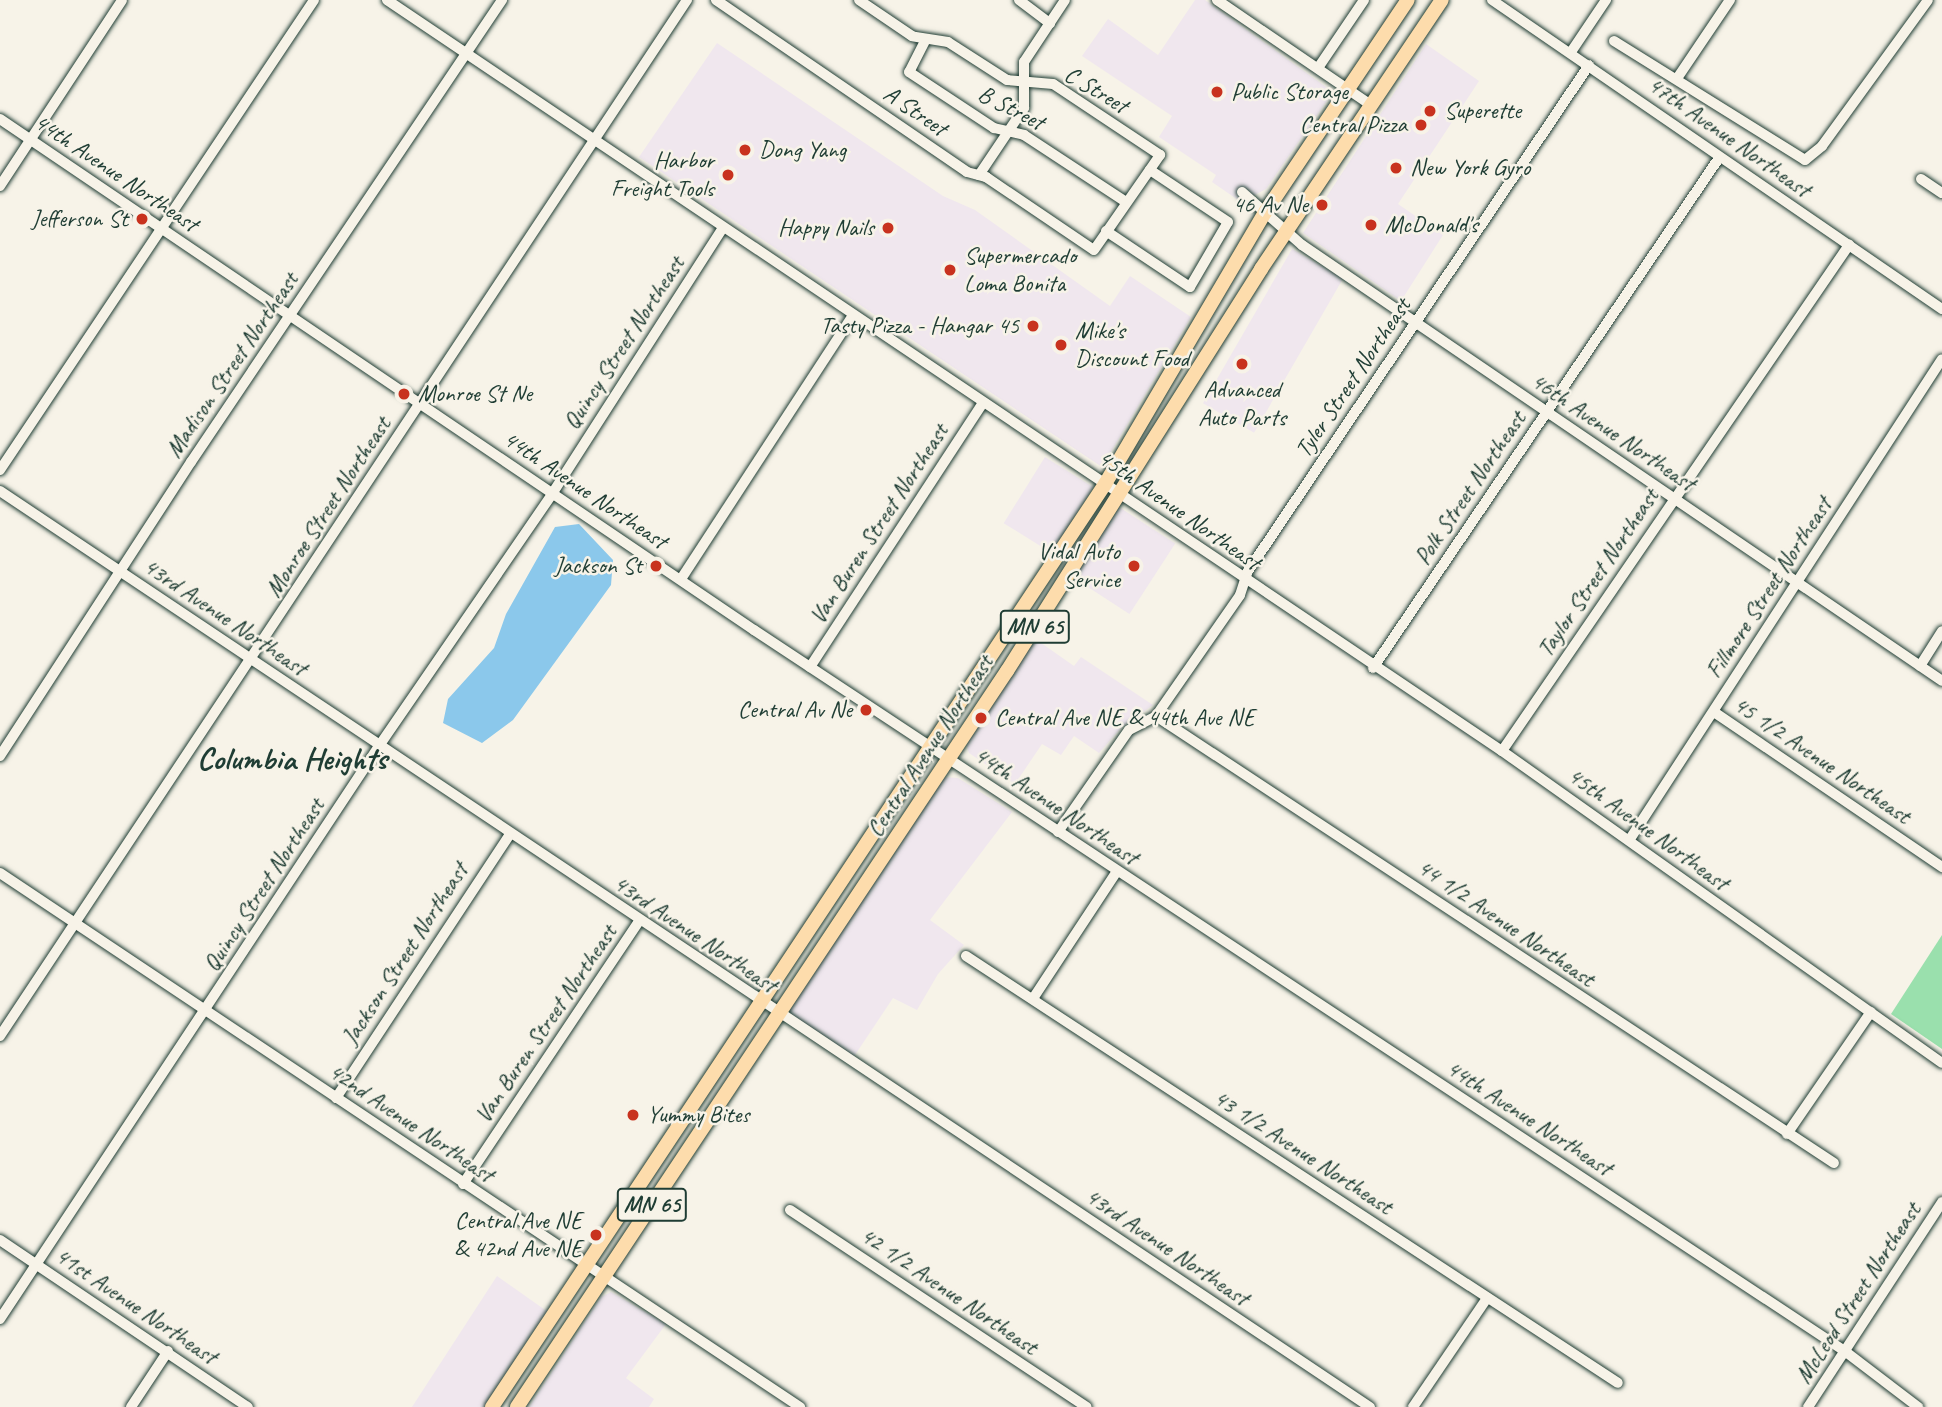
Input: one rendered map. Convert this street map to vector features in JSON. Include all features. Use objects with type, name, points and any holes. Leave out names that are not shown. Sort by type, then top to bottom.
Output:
[{"type":"main road","name":"Central Avenue Northeast","points":[[496,1401],[1105,484],[1266,211],[1408,0]]},
{"type":"main road","name":"Central Avenue Northeast","points":[[517,1407],[948,759],[1286,231],[1442,0]]},
{"type":"main road","points":[[496,1401],[517,1407]]},
{"type":"street","points":[[0,186],[121,0]]},
{"type":"street","points":[[0,470],[314,0]]},
{"type":"street","name":"45th Avenue Northeast","points":[[387,0],[1120,494],[1245,582],[1502,751],[1630,839],[1942,1063]]},
{"type":"street","name":"Madison Street Northeast","points":[[0,755],[502,0]]},
{"type":"street","name":"Monroe Street Northeast","points":[[0,1035],[252,661],[593,138],[687,0]]},
{"type":"street","name":"A Street","points":[[716,0],[733,5],[967,172],[979,175],[1094,250],[1106,231]]},
{"type":"street","name":"C Street","points":[[859,0],[912,36],[948,42],[1007,79],[1053,84],[1160,155],[1150,170]]},
{"type":"street","points":[[1019,0],[1050,23]]},
{"type":"street","points":[[979,175],[1024,108],[1024,62],[1065,0]]},
{"type":"street","points":[[1217,0],[1371,105]]},
{"type":"street","points":[[1318,68],[1364,0]]},
{"type":"street","name":"47th Avenue Northeast","points":[[1492,0],[1942,309]]},
{"type":"street","points":[[1570,52],[1606,0]]},
{"type":"street","points":[[1678,77],[1730,0]]},
{"type":"street","points":[[1614,41],[1657,70],[1678,77],[1805,160],[1822,146],[1924,2]]},
{"type":"street","name":"B Street","points":[[926,39],[909,72],[994,128],[1010,129],[1126,202]]},
{"type":"street","name":"Tyler Street Northeast","points":[[1156,716],[1415,322],[1589,65]]},
{"type":"street","name":"44th Avenue Northeast","points":[[0,119],[810,667],[1846,1352],[1918,1407]]},
{"type":"street","name":"Polk Street Northeast","points":[[1373,668],[1719,158]]},
{"type":"street","points":[[1150,170],[1228,222],[1191,287],[1106,231],[1126,202],[1150,170]]},
{"type":"street","points":[[1921,179],[1942,194]]},
{"type":"street","name":"46th Avenue Northeast","points":[[1242,192],[1286,231],[1415,322],[1942,681]]},
{"type":"street","name":"Quincy Street Northeast","points":[[0,1319],[207,1012],[379,746],[552,494],[723,228]]},
{"type":"street","name":"Taylor Street Northeast","points":[[1502,751],[1849,245]]},
{"type":"street","points":[[681,579],[853,315]]},
{"type":"street","name":"Fillmore Street Northeast","points":[[1630,839],[1942,359]]},
{"type":"street","name":"Van Buren Street Northeast","points":[[810,667],[984,403]]},
{"type":"street","name":"43rd Avenue Northeast","points":[[0,491],[762,1004],[1370,1407]]},
{"type":"street","points":[[1920,666],[1942,631]]},
{"type":"street","name":"45 1/2 Avenue Northeast","points":[[1714,712],[1942,867]]},
{"type":"street","points":[[1058,832],[1129,730],[1156,716]]},
{"type":"street","name":"44 1/2 Avenue Northeast","points":[[1156,716],[1834,1163]]},
{"type":"street","name":"Jackson Street Northeast","points":[[336,1098],[510,834]]},
{"type":"street","points":[[1034,997],[1116,871]]},
{"type":"street","name":"42nd Avenue Northeast","points":[[0,873],[800,1407]]},
{"type":"street","name":"Van Buren Street Northeast","points":[[463,1184],[639,921]]},
{"type":"street","name":"43 1/2 Avenue Northeast","points":[[966,956],[1034,997],[1618,1383]]},
{"type":"street","points":[[1787,1134],[1871,1012]]},
{"type":"street","name":"McLeod Street Northeast","points":[[1808,1407],[1942,1202]]},
{"type":"street","name":"42 1/2 Avenue Northeast","points":[[789,1210],[1086,1407]]},
{"type":"street","name":"41st Avenue Northeast","points":[[0,1240],[168,1351],[247,1407]]},
{"type":"street","points":[[1413,1407],[1487,1298]]},
{"type":"street","points":[[131,1407],[168,1351]]},
{"type":"shaded area","points":[[1195,0],[1205,0],[1333,92],[1266,189],[1241,202],[1212,182],[1216,175],[1159,137],[1172,116],[1082,56],[1108,19],[1158,55]]},
{"type":"shaded area","points":[[717,43],[943,196],[975,210],[1110,306],[1130,276],[1191,317],[1102,467],[639,157]]},
{"type":"shaded area","points":[[1426,44],[1479,81],[1398,204],[1443,235],[1401,301],[1303,233]]},
{"type":"shaded area","points":[[1292,249],[1343,278],[1254,433],[1203,403]]},
{"type":"shaded area","points":[[1045,457],[1093,487],[1052,553],[1004,523]]},
{"type":"shaded area","points":[[1119,507],[1175,543],[1129,614],[1073,577]]},
{"type":"shaded area","points":[[1034,638],[1074,666],[1081,657],[1153,705],[1121,728],[1099,753],[1074,736],[1061,755],[1042,744],[1015,784],[969,753],[966,744]]},
{"type":"shaded area","points":[[943,777],[958,778],[1012,812],[930,920],[964,945],[938,974],[917,1010],[893,998],[853,1058],[789,1015],[790,1007]]},
{"type":"shaded area","points":[[497,1276],[548,1312],[484,1407],[412,1407]]},
{"type":"shaded area","points":[[611,1292],[666,1324],[626,1378],[654,1399],[649,1407],[529,1407],[601,1297]]},
{"type":"green space","points":[[1942,935],[1942,1049],[1891,1014]]},
{"type":"water","points":[[579,524],[613,560],[611,585],[513,720],[482,743],[443,723],[448,699],[494,648],[506,614],[555,527]]},
{"type":"place","name":"Public Storage","points":[[1217,92]]},
{"type":"place","name":"Superette","points":[[1430,111]]},
{"type":"place","name":"Central Pizza","points":[[1421,125]]},
{"type":"place","name":"Dong Yang","points":[[745,150]]},
{"type":"place","name":"New York Gyro","points":[[1396,168]]},
{"type":"place","name":"Harbor Freight Tools","points":[[728,175]]},
{"type":"place","name":"46 Av Ne","points":[[1322,205]]},
{"type":"place","name":"Jefferson St","points":[[142,219]]},
{"type":"place","name":"McDonald's","points":[[1371,225]]},
{"type":"place","name":"Happy Nails","points":[[888,228]]},
{"type":"place","name":"Supermercado Loma Bonita","points":[[950,270]]},
{"type":"place","name":"Tasty Pizza - Hangar 45","points":[[1033,326]]},
{"type":"place","name":"Mike's Discount Food","points":[[1061,345]]},
{"type":"place","name":"Advanced Auto Parts","points":[[1242,364]]},
{"type":"place","name":"Monroe St Ne","points":[[404,394]]},
{"type":"place","name":"Jackson St","points":[[656,566]]},
{"type":"place","name":"Vidal Auto Service","points":[[1134,566]]},
{"type":"place","name":"Central Av Ne","points":[[866,710]]},
{"type":"place","name":"Central Ave NE & 44th Ave NE","points":[[981,718]]},
{"type":"place","name":"Yummy Bites","points":[[633,1115]]},
{"type":"place","name":"Central Ave NE & 42nd Ave NE","points":[[596,1235]]},
{"type":"district","name":"Columbia Heights","points":[[292,759]]}]
